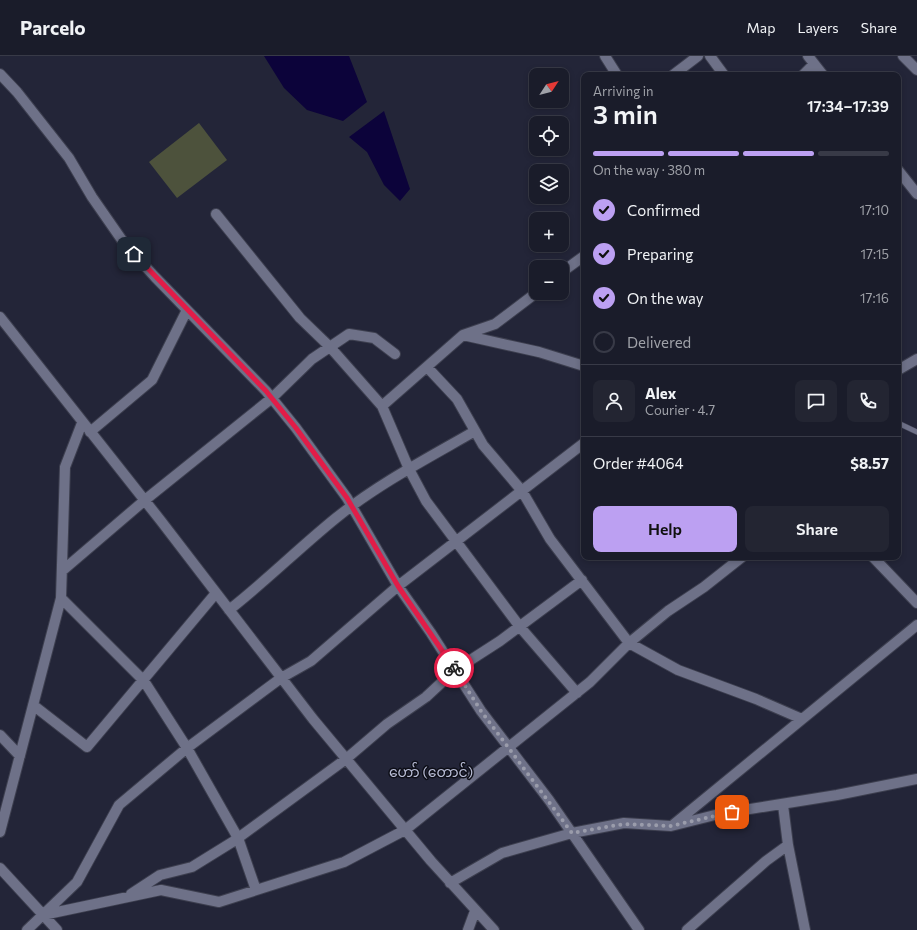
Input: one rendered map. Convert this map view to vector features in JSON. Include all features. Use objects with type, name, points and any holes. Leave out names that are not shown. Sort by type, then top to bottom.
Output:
[{"type":"street","points":[[605,56],[615,72]]},
{"type":"street","points":[[677,72],[698,56]]},
{"type":"street","points":[[710,56],[722,72]]},
{"type":"street","points":[[903,56],[917,70]]},
{"type":"street","points":[[805,72],[811,60],[821,72]]},
{"type":"street","points":[[0,74],[17,92],[69,158],[92,197],[124,243],[272,398],[320,460],[352,507],[398,586],[481,711],[572,833],[639,930]]},
{"type":"street","points":[[901,174],[917,194]]},
{"type":"street","points":[[216,214],[300,318],[330,347],[382,406],[409,468],[426,501],[520,627],[577,693]]},
{"type":"street","points":[[569,267],[581,258]]},
{"type":"street","points":[[382,406],[463,335],[494,324],[529,298]]},
{"type":"street","points":[[90,432],[152,380],[187,310]]},
{"type":"street","points":[[0,317],[82,423],[145,500],[281,678],[346,759],[450,883],[494,930]]},
{"type":"street","points":[[62,571],[145,500],[272,398],[312,359],[349,334],[374,338],[395,354]]},
{"type":"street","points":[[463,335],[539,352],[581,365]]},
{"type":"street","points":[[901,368],[917,359]]},
{"type":"street","points":[[427,367],[457,399],[483,445],[522,491],[550,539],[629,642],[678,670],[756,699],[802,719]]},
{"type":"street","points":[[0,832],[61,598],[65,467],[82,423]]},
{"type":"street","points":[[229,610],[266,581],[336,518],[409,468],[475,431]]},
{"type":"street","points":[[27,930],[77,882],[119,805],[187,748],[281,678],[311,661],[398,586],[581,445]]},
{"type":"street","points":[[43,915],[161,890],[219,902],[344,862],[405,830],[577,693],[590,682],[629,642],[668,611],[704,587],[738,560]]},
{"type":"street","points":[[876,560],[917,603]]},
{"type":"street","points":[[126,897],[160,875],[192,868],[238,838],[346,759],[387,724],[426,697],[455,670],[520,627],[582,580]]},
{"type":"street","points":[[33,705],[87,747],[144,681],[185,628],[216,593]]},
{"type":"street","points":[[61,598],[144,681],[187,748],[238,838],[256,890]]},
{"type":"street","points":[[671,826],[917,625]]},
{"type":"street","points":[[0,735],[20,756]]},
{"type":"street","points":[[450,883],[502,853],[572,833],[624,824],[671,826],[719,814],[881,787],[917,779]]},
{"type":"street","points":[[783,804],[788,845],[805,930]]},
{"type":"street","points":[[687,930],[766,861],[788,845]]},
{"type":"street","points":[[0,868],[57,930]]},
{"type":"street","points":[[468,930],[475,911]]},
{"type":"lane","points":[[901,424],[917,432]]},
{"type":"shaded area","points":[[264,56],[349,56],[367,102],[343,121],[307,110],[284,88]]},
{"type":"shaded area","points":[[384,111],[410,189],[400,201],[384,185],[367,152],[349,137]]},
{"type":"building","points":[[199,123],[227,160],[177,198],[149,162]]},
{"type":"way so far","points":[[454,668],[481,711],[549,800],[572,833],[624,824],[671,826],[732,812]]},
{"type":"district","name":"ဟော် (တောင်)","points":[[431,772]]},
{"type":"route","points":[[134,254],[266,391],[296,428],[347,498],[370,541],[398,586],[454,668]]}]
